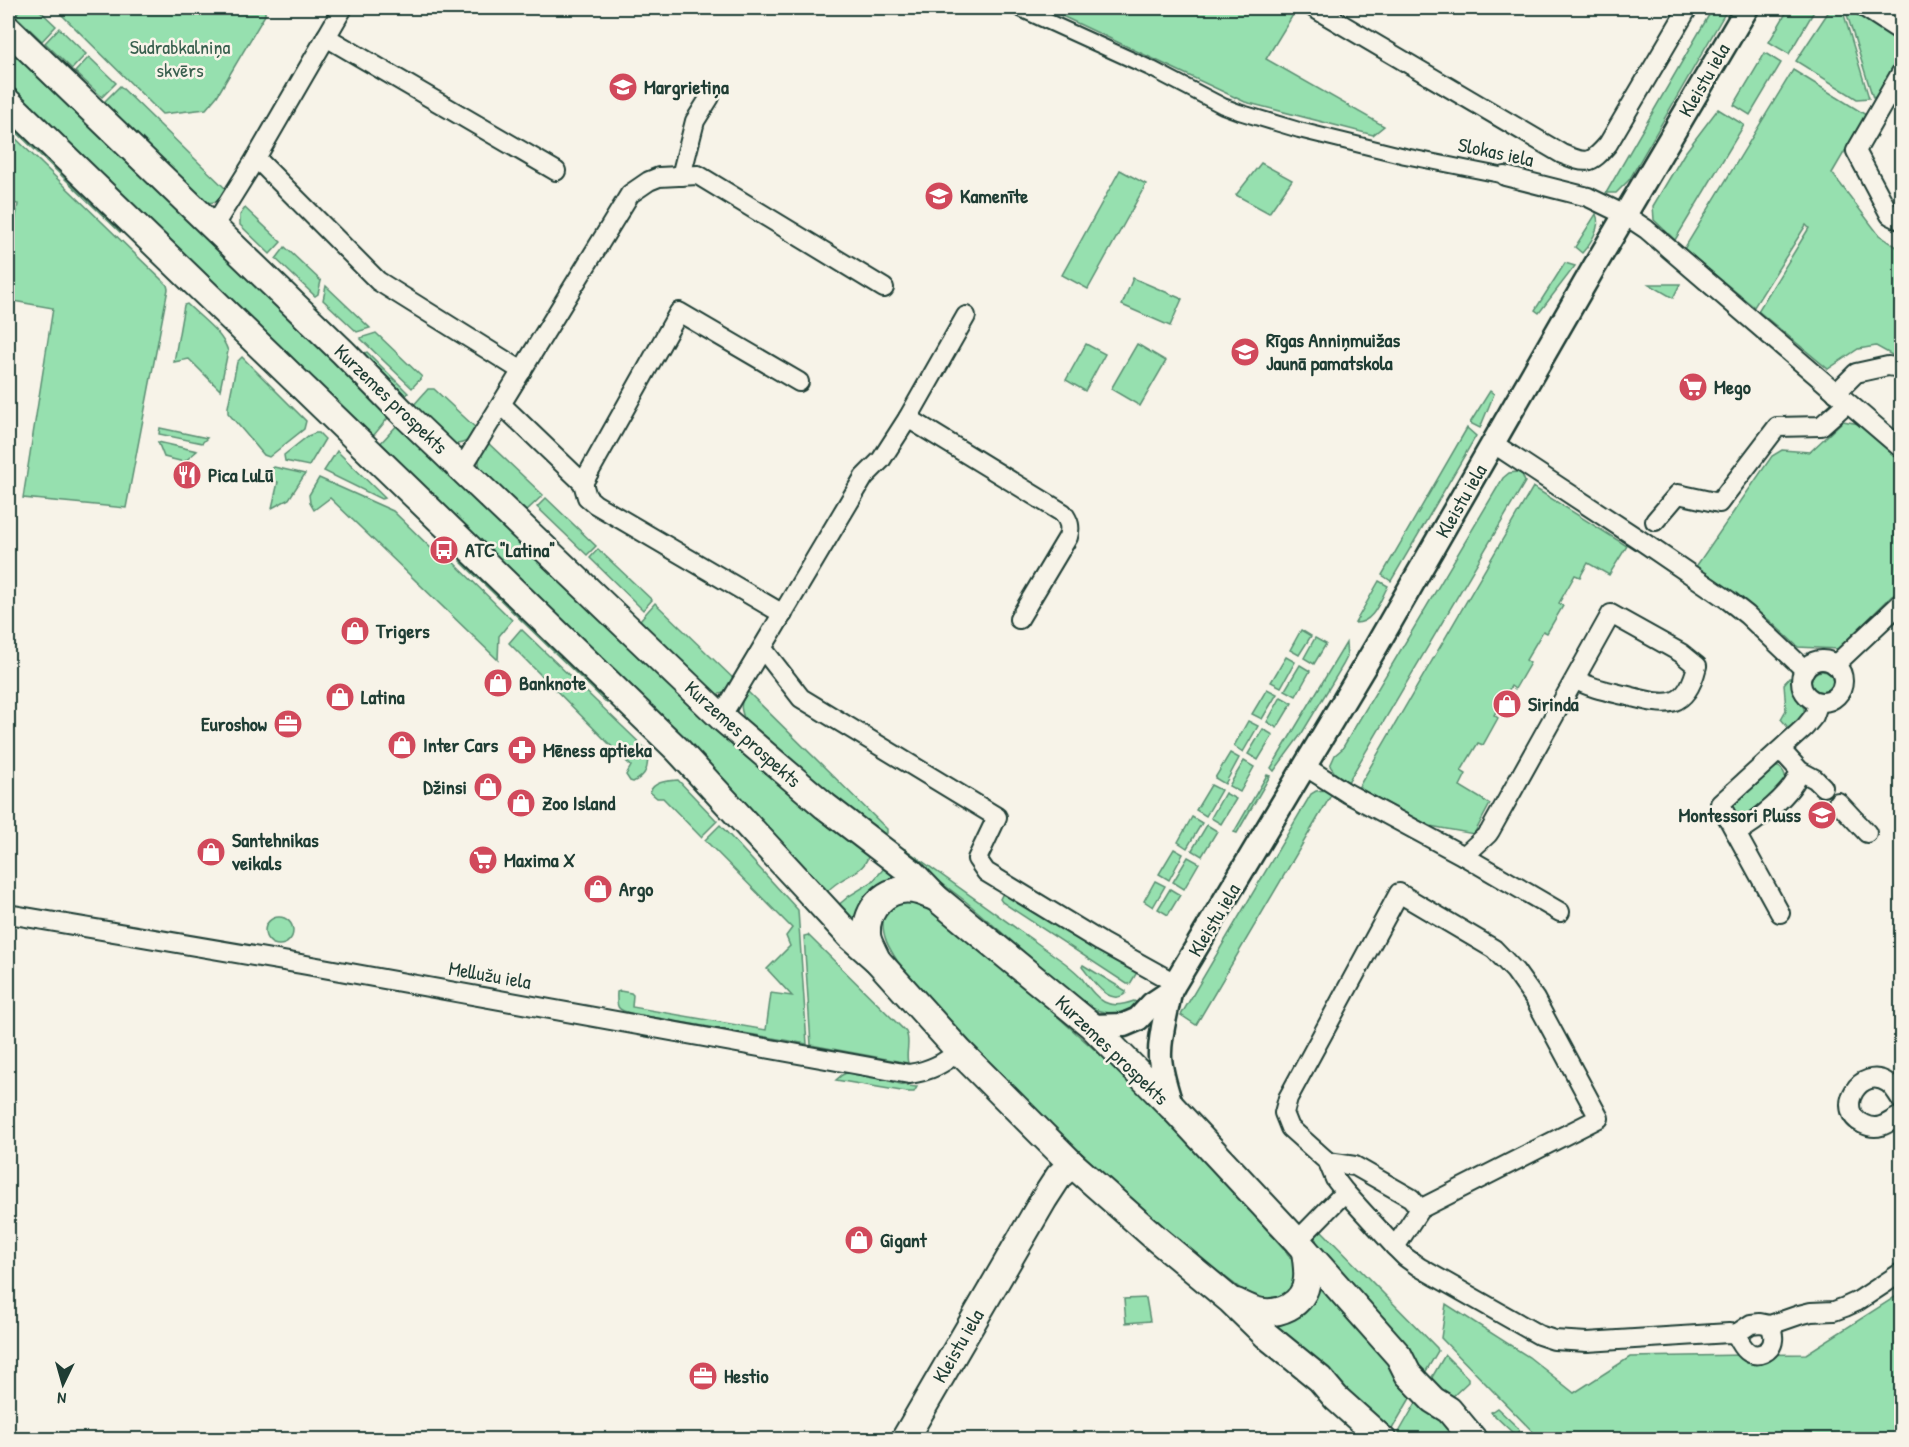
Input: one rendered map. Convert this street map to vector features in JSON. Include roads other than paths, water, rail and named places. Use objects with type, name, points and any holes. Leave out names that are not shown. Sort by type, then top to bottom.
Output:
[{"type":"main road","name":"Kurzemes prospekts","points":[[8,29],[721,717],[825,806],[911,872],[936,897],[1092,1026],[1172,1107],[1301,1246],[1399,1356],[1408,1374],[1433,1400],[1449,1410],[1474,1440]]},
{"type":"main road","points":[[8,102],[678,750],[850,936],[877,960],[959,1051],[1072,1164],[1230,1300],[1266,1335],[1320,1379],[1336,1398],[1383,1440]]},
{"type":"main road","points":[[877,960],[867,936],[870,913],[880,899],[893,892],[911,889],[936,897]]},
{"type":"main road","name":"Kleistu iela","points":[[904,1440],[1044,1198],[1059,1176],[1072,1164]]},
{"type":"main road","points":[[1230,1300],[1255,1311],[1278,1312],[1293,1306],[1301,1298],[1308,1277],[1301,1246]]},
{"type":"street","points":[[213,227],[343,8]]},
{"type":"street","name":"Slokas iela","points":[[1018,8],[1152,69],[1239,112],[1299,130],[1405,156],[1584,195],[1625,215],[1646,228],[1902,449]]},
{"type":"street","points":[[1314,8],[1562,154],[1582,162],[1596,159],[1608,144],[1688,8]]},
{"type":"street","name":"Kleistu iela","points":[[1172,1107],[1162,1073],[1160,1055],[1162,1033],[1172,988],[1306,767],[1747,8]]},
{"type":"street","points":[[1866,8],[1902,32]]},
{"type":"street","points":[[326,37],[556,171]]},
{"type":"street","points":[[1902,71],[1856,151],[1890,215],[1902,221]]},
{"type":"street","points":[[681,176],[695,121],[710,97]]},
{"type":"street","points":[[256,158],[378,281],[522,371]]},
{"type":"street","points":[[1582,162],[1580,178],[1584,195]]},
{"type":"street","points":[[462,468],[630,194],[648,181],[659,177],[698,175],[884,288]]},
{"type":"street","points":[[583,483],[679,312],[799,382]]},
{"type":"street","points":[[721,717],[864,477],[881,460],[908,418],[966,316]]},
{"type":"street","points":[[1654,521],[1678,494],[1719,503],[1778,427],[1821,426],[1842,398],[1856,373],[1888,366],[1901,368]]},
{"type":"street","points":[[502,405],[583,483],[587,497],[595,504],[783,614]]},
{"type":"street","points":[[908,418],[1063,513],[1068,519],[1070,528],[1068,537],[1019,619]]},
{"type":"street","points":[[1494,444],[1728,600],[1805,670]]},
{"type":"street","points":[[1835,665],[1902,602]]},
{"type":"street","points":[[1464,856],[1488,834],[1611,614],[1681,652],[1697,666],[1689,689],[1679,699],[1666,704],[1593,688],[1575,679]]},
{"type":"street","points":[[763,649],[801,698],[997,817],[977,859],[986,872],[1172,988]]},
{"type":"street","points":[[1826,660],[1835,665],[1843,676],[1842,689],[1835,699],[1819,702],[1811,699],[1803,690],[1801,678],[1805,670],[1817,661],[1826,660]]},
{"type":"street","points":[[1780,913],[1720,804],[1810,721],[1819,702]]},
{"type":"street","points":[[1781,750],[1800,771],[1815,779],[1823,787]]},
{"type":"street","points":[[1306,767],[1347,793],[1464,856],[1560,912]]},
{"type":"street","points":[[1736,833],[1758,818],[1790,789],[1800,771]]},
{"type":"street","points":[[1838,802],[1867,833]]},
{"type":"street","points":[[1395,1247],[1420,1209],[1599,1118],[1535,999],[1515,971],[1494,949],[1399,893],[1288,1098],[1284,1113],[1290,1128],[1328,1162],[1335,1179],[1345,1192],[1395,1247],[1413,1263],[1539,1335],[1554,1340],[1587,1342],[1736,1334],[1751,1324],[1770,1325],[1805,1313],[1834,1311],[1845,1307],[1902,1272]]},
{"type":"street","name":"Mellužu iela","points":[[8,914],[301,964],[909,1074],[937,1067],[959,1051]]},
{"type":"street","name":"Kleistu iela","points":[[1092,1026],[1124,1025],[1138,1019],[1172,988]]},
{"type":"street","points":[[1902,1101],[1889,1084],[1875,1078],[1867,1079],[1855,1088],[1850,1102],[1854,1116],[1866,1125],[1881,1126],[1902,1114]]},
{"type":"street","points":[[1328,1162],[1355,1166],[1410,1198],[1420,1209]]},
{"type":"street","points":[[1301,1246],[1345,1192]]},
{"type":"street","points":[[1736,1334],[1745,1349],[1752,1354],[1761,1354],[1772,1344],[1770,1325]]},
{"type":"place","name":"Margrietiņa","points":[[623,87]]},
{"type":"place","name":"Kamenīte","points":[[939,196]]},
{"type":"place","name":"Rīgas Anniņmuižas Jaunā pamatskola","points":[[1245,352]]},
{"type":"place","name":"Mego","points":[[1693,387]]},
{"type":"place","name":"Pica LuLū","points":[[187,475]]},
{"type":"place","name":"ATC \"Latina\"","points":[[444,550]]},
{"type":"place","name":"Trigers","points":[[355,631]]},
{"type":"place","name":"Banknote","points":[[498,683]]},
{"type":"place","name":"Latina","points":[[340,697]]},
{"type":"place","name":"Sirinda","points":[[1507,704]]},
{"type":"place","name":"Euroshow","points":[[288,724]]},
{"type":"place","name":"Inter Cars","points":[[402,745]]},
{"type":"place","name":"Mēness aptieka","points":[[522,750]]},
{"type":"place","name":"Džinsi","points":[[488,787]]},
{"type":"place","name":"Zoo Island","points":[[521,803]]},
{"type":"place","name":"Montessori Pluss","points":[[1822,815]]},
{"type":"place","name":"Santehnikas veikals","points":[[211,852]]},
{"type":"place","name":"Maxima X","points":[[483,860]]},
{"type":"place","name":"Argo","points":[[598,889]]},
{"type":"place","name":"Gigant","points":[[859,1240]]},
{"type":"place","name":"Hestio","points":[[703,1376]]},
{"type":"park label","name":"Sudrabkalniņa skvērs","points":[[180,58]]}]
